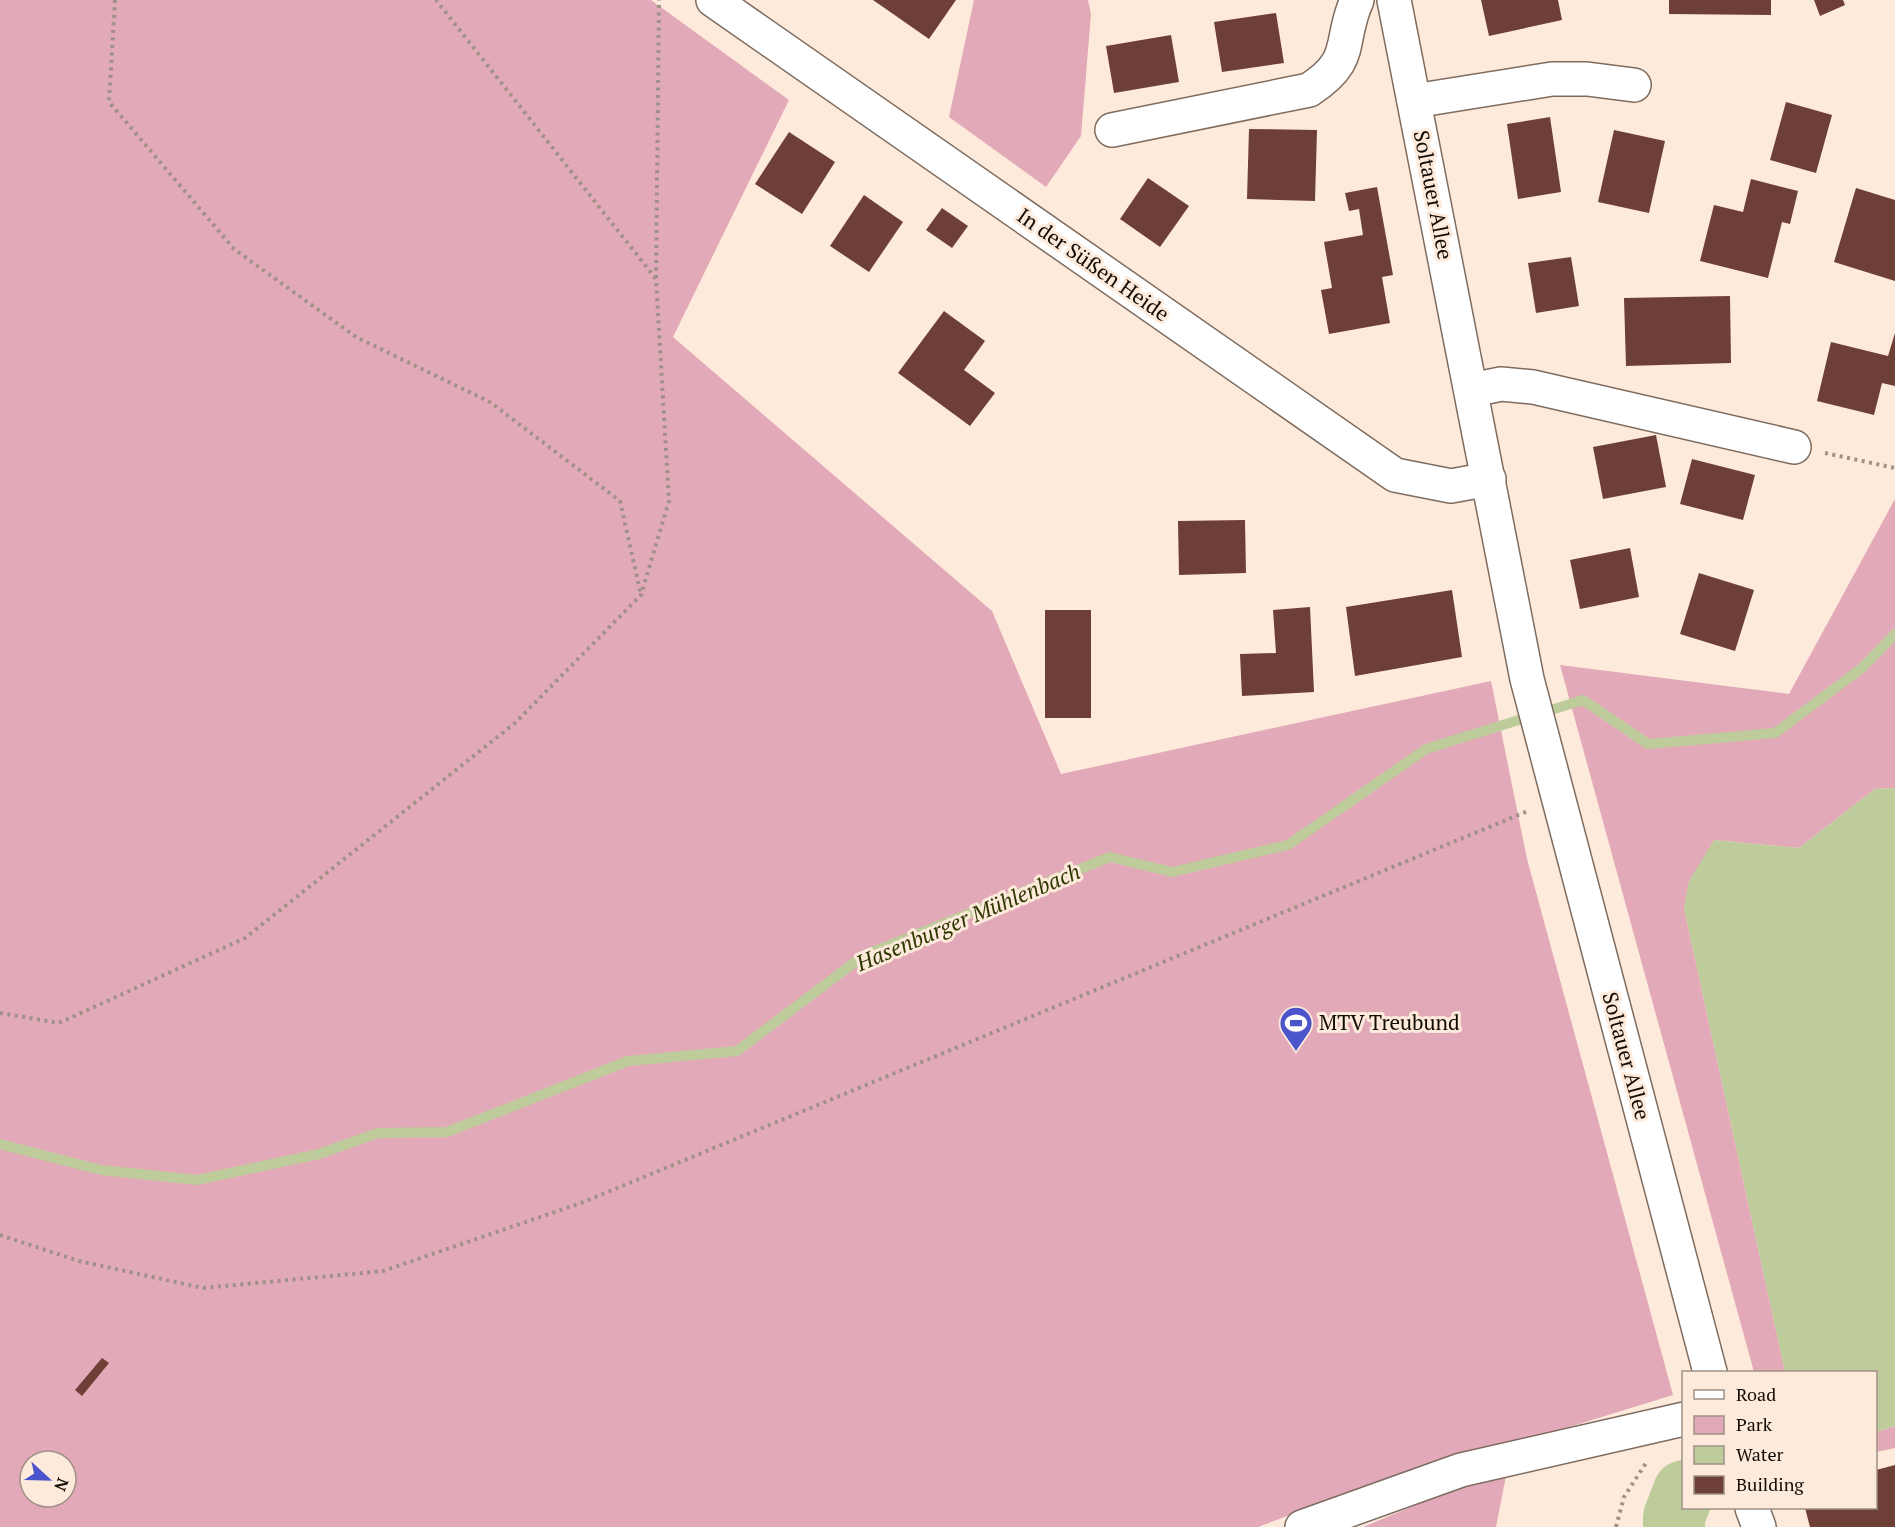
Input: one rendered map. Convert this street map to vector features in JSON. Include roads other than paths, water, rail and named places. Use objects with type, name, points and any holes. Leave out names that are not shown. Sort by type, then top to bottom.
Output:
[{"type":"street","name":"In der Süßen Heide","points":[[713,0],[1395,475],[1451,486],[1489,479]]},
{"type":"street","points":[[1112,130],[1309,90],[1327,78],[1340,63],[1357,0]]},
{"type":"street","name":"Soltauer Allee","points":[[1394,0],[1527,679],[1710,1371]]},
{"type":"street","points":[[1414,101],[1552,79],[1587,79],[1634,85]]},
{"type":"street","points":[[1472,390],[1501,384],[1533,387],[1794,447]]},
{"type":"street","points":[[1302,1527],[1461,1470],[1680,1420]]},
{"type":"street","points":[[1752,1509],[1760,1527]]},
{"type":"water","points":[[1895,788],[1895,1426],[1877,1432],[1877,1371],[1785,1371],[1684,908],[1689,881],[1714,840],[1799,848],[1875,789]]},
{"type":"waterway","name":"Hasenburger Mühlenbach","points":[[0,1144],[101,1170],[197,1180],[319,1154],[378,1133],[447,1132],[628,1061],[737,1051],[863,956],[1110,857],[1172,872],[1288,845],[1426,749],[1583,700],[1648,744],[1775,733],[1862,668],[1895,634]]},
{"type":"waterway","name":"Hasenburger Mühlenbach","points":[[1674,1527],[1674,1517],[1682,1496]]},
{"type":"place","name":"MTV Treubund","points":[[1296,1052]]}]
